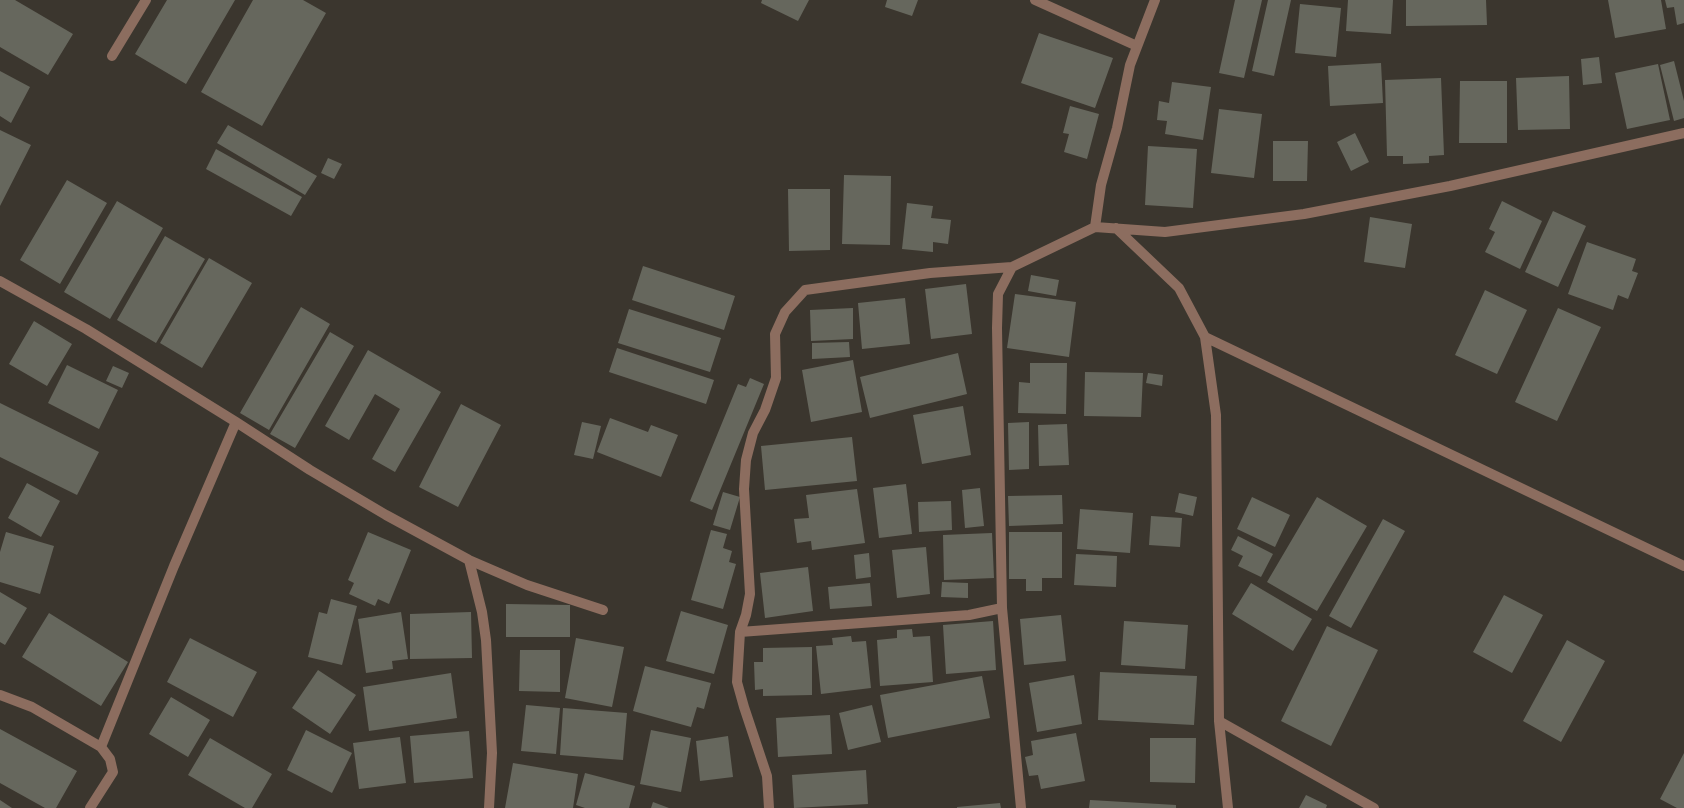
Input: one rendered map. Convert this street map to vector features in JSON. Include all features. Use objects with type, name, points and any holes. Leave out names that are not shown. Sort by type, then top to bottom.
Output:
[{"type":"street","points":[[112,56],[146,0]]},
{"type":"street","points":[[1035,0],[1137,46]]},
{"type":"street","points":[[1095,227],[1101,185],[1117,128],[1130,65],[1155,0]]},
{"type":"street","points":[[768,808],[767,776],[744,708],[737,682],[740,632],[746,615],[750,594],[744,488],[746,460],[753,433],[764,410],[776,378],[775,334],[785,312],[804,290],[930,273],[1012,267],[1095,227],[1166,232],[1304,214],[1472,181],[1684,133]]},
{"type":"street","points":[[1116,228],[1178,288],[1205,337],[1216,415],[1219,722],[1228,808]]},
{"type":"street","points":[[1012,267],[998,294],[1002,608],[1021,808]]},
{"type":"street","points":[[0,281],[86,329],[236,422],[310,470],[386,515],[469,560],[527,585],[603,610]]},
{"type":"street","points":[[1205,337],[1684,566]]},
{"type":"street","points":[[100,747],[174,566],[236,422]]},
{"type":"street","points":[[469,560],[482,612],[486,640],[492,753],[489,808]]},
{"type":"street","points":[[740,632],[969,615],[1002,608]]},
{"type":"street","points":[[0,696],[32,707],[100,747],[110,759],[113,772],[90,808]]},
{"type":"street","points":[[1219,722],[1374,808]]},
{"type":"building","points":[[0,0],[15,0],[73,34],[48,75],[0,47]]},
{"type":"building","points":[[167,0],[235,0],[186,84],[135,54]]},
{"type":"building","points":[[253,0],[303,0],[326,13],[262,126],[201,92]]},
{"type":"building","points":[[762,0],[809,0],[798,21],[761,3]]},
{"type":"building","points":[[887,0],[918,0],[912,16],[885,7]]},
{"type":"building","points":[[1235,0],[1262,0],[1244,78],[1219,73]]},
{"type":"building","points":[[1268,0],[1291,0],[1274,76],[1252,71]]},
{"type":"building","points":[[1348,0],[1393,0],[1391,34],[1346,31]]},
{"type":"building","points":[[1406,0],[1486,0],[1487,25],[1406,26]]},
{"type":"building","points":[[1608,0],[1661,0],[1666,29],[1615,38]]},
{"type":"building","points":[[1665,0],[1684,0],[1684,23],[1677,25],[1674,7],[1667,8]]},
{"type":"building","points":[[1300,4],[1341,8],[1336,57],[1295,53]]},
{"type":"building","points":[[1039,33],[1113,58],[1095,108],[1021,83]]},
{"type":"building","points":[[1599,57],[1602,83],[1583,85],[1581,59]]},
{"type":"building","points":[[1674,61],[1684,101],[1684,118],[1674,121],[1660,65]]},
{"type":"building","points":[[1381,63],[1383,103],[1330,106],[1328,66]]},
{"type":"building","points":[[1658,64],[1670,120],[1627,129],[1615,73]]},
{"type":"building","points":[[0,71],[30,87],[11,123],[0,116]]},
{"type":"building","points":[[1569,76],[1570,129],[1518,130],[1516,78]]},
{"type":"building","points":[[1441,78],[1444,155],[1429,156],[1429,163],[1403,164],[1403,156],[1387,156],[1385,80]]},
{"type":"building","points":[[1460,81],[1507,81],[1507,143],[1459,143]]},
{"type":"building","points":[[1172,82],[1211,87],[1203,140],[1165,134],[1167,121],[1157,120],[1159,101],[1169,103]]},
{"type":"building","points":[[1070,106],[1099,114],[1087,159],[1064,152],[1069,134],[1063,133]]},
{"type":"building","points":[[1219,109],[1262,114],[1254,178],[1211,173]]},
{"type":"building","points":[[228,125],[317,176],[305,195],[217,143]]},
{"type":"building","points":[[0,130],[31,145],[0,206]]},
{"type":"building","points":[[1355,133],[1369,162],[1351,171],[1337,142]]},
{"type":"building","points":[[1273,141],[1308,141],[1307,181],[1273,181]]},
{"type":"building","points":[[1148,146],[1197,149],[1193,208],[1145,205]]},
{"type":"building","points":[[216,149],[302,197],[291,216],[206,169]]},
{"type":"building","points":[[328,158],[342,164],[334,179],[321,173]]},
{"type":"building","points":[[844,175],[891,176],[890,245],[842,244]]},
{"type":"building","points":[[67,180],[107,203],[60,284],[20,260]]},
{"type":"building","points":[[788,189],[830,189],[830,250],[789,251]]},
{"type":"building","points":[[117,201],[163,228],[110,319],[64,292]]},
{"type":"building","points":[[1502,201],[1542,221],[1520,269],[1485,252],[1495,232],[1489,229]]},
{"type":"building","points":[[907,203],[933,206],[931,218],[951,220],[948,244],[933,242],[933,252],[902,249]]},
{"type":"building","points":[[1553,211],[1586,226],[1558,287],[1525,272]]},
{"type":"building","points":[[1370,217],[1412,224],[1405,268],[1364,262]]},
{"type":"building","points":[[165,236],[205,259],[156,343],[117,320]]},
{"type":"building","points":[[1587,242],[1636,259],[1632,271],[1638,273],[1628,299],[1618,295],[1613,310],[1568,294]]},
{"type":"building","points":[[209,258],[252,283],[202,368],[160,343]]},
{"type":"building","points":[[643,266],[735,296],[724,330],[632,300]]},
{"type":"building","points":[[1031,275],[1059,280],[1056,296],[1028,291]]},
{"type":"building","points":[[966,284],[972,334],[931,339],[925,289]]},
{"type":"building","points":[[1485,290],[1527,310],[1497,374],[1455,355]]},
{"type":"building","points":[[1015,294],[1076,302],[1069,357],[1007,348]]},
{"type":"building","points":[[905,298],[910,344],[862,349],[858,303]]},
{"type":"building","points":[[301,307],[330,324],[269,430],[240,413]]},
{"type":"building","points":[[853,308],[853,339],[811,341],[810,310]]},
{"type":"building","points":[[1558,308],[1601,327],[1557,421],[1515,402]]},
{"type":"building","points":[[629,309],[721,338],[710,372],[618,343]]},
{"type":"building","points":[[34,321],[72,344],[47,386],[9,364]]},
{"type":"building","points":[[330,332],[354,346],[295,448],[270,434]]},
{"type":"building","points":[[849,342],[850,357],[812,359],[812,343]]},
{"type":"building","points":[[617,348],[714,380],[706,404],[609,372]]},
{"type":"building","points":[[368,350],[441,392],[395,472],[372,459],[400,409],[375,394],[349,440],[325,426]]},
{"type":"building","points":[[958,353],[967,394],[870,418],[860,377]]},
{"type":"building","points":[[853,360],[862,412],[811,422],[802,370]]},
{"type":"building","points":[[1030,363],[1067,363],[1066,414],[1018,413],[1019,382],[1030,383]]},
{"type":"building","points":[[67,365],[118,390],[99,429],[48,403]]},
{"type":"building","points":[[113,366],[129,373],[122,388],[106,381]]},
{"type":"building","points":[[1085,372],[1143,373],[1141,417],[1084,416]]},
{"type":"building","points":[[1148,373],[1163,375],[1162,386],[1146,383]]},
{"type":"building","points":[[750,378],[764,384],[712,510],[690,501],[738,384],[746,387]]},
{"type":"building","points":[[0,403],[99,452],[77,495],[0,457]]},
{"type":"building","points":[[461,404],[501,425],[458,507],[419,487]]},
{"type":"building","points":[[963,406],[971,455],[922,464],[913,415]]},
{"type":"building","points":[[610,418],[648,432],[651,425],[678,435],[661,477],[597,452]]},
{"type":"building","points":[[582,422],[601,426],[593,459],[574,455]]},
{"type":"building","points":[[1029,422],[1029,469],[1009,470],[1008,423]]},
{"type":"building","points":[[1067,424],[1069,465],[1039,466],[1038,425]]},
{"type":"building","points":[[852,437],[857,481],[765,490],[761,446]]},
{"type":"building","points":[[27,483],[60,501],[41,537],[8,518]]},
{"type":"building","points":[[906,484],[912,534],[879,538],[873,488]]},
{"type":"building","points":[[980,488],[984,526],[965,528],[962,490]]},
{"type":"building","points":[[857,489],[865,543],[812,550],[811,541],[797,543],[794,519],[809,518],[806,495]]},
{"type":"building","points":[[723,492],[740,497],[730,530],[713,525]]},
{"type":"building","points":[[1179,493],[1197,497],[1193,516],[1175,512]]},
{"type":"building","points":[[1062,495],[1063,524],[1009,526],[1008,496]]},
{"type":"building","points":[[1252,497],[1290,515],[1275,547],[1237,529]]},
{"type":"building","points":[[1317,497],[1367,526],[1317,611],[1267,582]]},
{"type":"building","points":[[951,501],[952,530],[919,532],[918,502]]},
{"type":"building","points":[[1080,509],[1133,513],[1130,553],[1077,549]]},
{"type":"building","points":[[1151,516],[1182,518],[1180,547],[1149,545]]},
{"type":"building","points":[[1383,519],[1405,531],[1351,628],[1329,616]]},
{"type":"building","points":[[711,530],[727,534],[723,548],[732,551],[729,562],[736,564],[723,609],[691,600]]},
{"type":"building","points":[[6,532],[54,546],[40,594],[0,582],[0,552]]},
{"type":"building","points":[[368,532],[411,550],[389,604],[378,599],[375,606],[349,594],[354,583],[348,580]]},
{"type":"building","points":[[1009,532],[1062,532],[1062,578],[1042,578],[1042,591],[1026,591],[1026,579],[1009,579]]},
{"type":"building","points":[[992,533],[994,578],[944,580],[943,535]]},
{"type":"building","points":[[1238,536],[1273,554],[1261,577],[1238,566],[1243,556],[1231,550]]},
{"type":"building","points":[[926,547],[930,594],[897,598],[892,550]]},
{"type":"building","points":[[869,553],[871,577],[856,579],[854,555]]},
{"type":"building","points":[[1076,554],[1117,556],[1116,587],[1074,585]]},
{"type":"building","points":[[808,567],[813,611],[765,618],[760,573]]},
{"type":"building","points":[[942,582],[968,583],[968,598],[941,597]]},
{"type":"building","points":[[870,583],[872,606],[830,609],[828,587]]},
{"type":"building","points":[[1251,583],[1312,619],[1293,651],[1232,614]]},
{"type":"building","points":[[0,592],[27,608],[5,645],[0,642]]},
{"type":"building","points":[[1504,595],[1543,615],[1512,673],[1473,652]]},
{"type":"building","points":[[331,599],[357,606],[342,665],[308,657],[319,612],[327,614]]},
{"type":"building","points":[[506,604],[570,605],[570,637],[506,637]]},
{"type":"building","points":[[681,611],[728,625],[714,674],[666,661]]},
{"type":"building","points":[[401,612],[408,659],[392,661],[393,669],[366,673],[358,619]]},
{"type":"building","points":[[471,612],[472,658],[410,659],[410,614]]},
{"type":"building","points":[[49,613],[128,662],[101,706],[22,657]]},
{"type":"building","points":[[1061,615],[1066,661],[1024,665],[1020,619]]},
{"type":"building","points":[[993,621],[996,670],[946,674],[943,625]]},
{"type":"building","points":[[1124,621],[1188,625],[1185,669],[1121,665]]},
{"type":"building","points":[[1327,626],[1378,650],[1331,746],[1281,721]]},
{"type":"building","points":[[912,629],[913,637],[930,636],[933,682],[880,686],[877,640],[897,638],[897,630]]},
{"type":"building","points":[[851,636],[852,642],[866,641],[871,688],[821,694],[816,646],[833,645],[832,638]]},
{"type":"building","points":[[190,638],[257,672],[233,717],[167,682]]},
{"type":"building","points":[[576,638],[624,647],[612,707],[565,698]]},
{"type":"building","points":[[1567,640],[1605,661],[1561,742],[1523,721]]},
{"type":"building","points":[[812,647],[812,695],[763,696],[763,689],[755,690],[754,662],[763,662],[763,648]]},
{"type":"building","points":[[520,650],[560,650],[560,692],[519,691]]},
{"type":"building","points":[[645,666],[711,683],[704,709],[697,707],[691,727],[633,711]]},
{"type":"building","points":[[318,670],[356,695],[330,734],[292,708]]},
{"type":"building","points":[[1100,672],[1197,676],[1194,725],[1098,720]]},
{"type":"building","points":[[451,673],[457,718],[369,731],[363,687]]},
{"type":"building","points":[[1074,675],[1082,724],[1037,732],[1029,683]]},
{"type":"building","points":[[982,676],[990,718],[888,738],[880,695]]},
{"type":"building","points":[[171,697],[210,720],[188,757],[149,734]]},
{"type":"building","points":[[526,705],[560,708],[556,754],[521,751]]},
{"type":"building","points":[[872,705],[881,742],[848,750],[839,713]]},
{"type":"building","points":[[563,708],[627,713],[623,760],[560,755]]},
{"type":"building","points":[[830,715],[832,754],[778,757],[776,718]]},
{"type":"building","points":[[0,729],[77,771],[56,808],[45,808],[0,783]]},
{"type":"building","points":[[306,730],[352,753],[332,793],[287,770]]},
{"type":"building","points":[[651,730],[691,738],[681,792],[640,784]]},
{"type":"building","points":[[469,731],[473,778],[414,783],[410,736]]},
{"type":"building","points":[[1076,733],[1085,781],[1041,789],[1038,775],[1029,776],[1025,757],[1033,755],[1031,741]]},
{"type":"building","points":[[728,736],[733,777],[700,781],[696,741]]},
{"type":"building","points":[[400,737],[406,783],[359,789],[353,743]]},
{"type":"building","points":[[210,738],[272,774],[252,808],[245,808],[188,775]]},
{"type":"building","points":[[1150,738],[1196,738],[1195,783],[1150,782]]},
{"type":"building","points":[[1684,753],[1684,808],[1677,808],[1660,799]]},
{"type":"building","points":[[513,763],[578,774],[573,808],[505,808]]},
{"type":"building","points":[[866,770],[868,804],[794,808],[792,775]]},
{"type":"building","points":[[585,773],[635,786],[629,808],[585,808],[576,805]]},
{"type":"building","points":[[1306,795],[1327,805],[1326,808],[1299,808]]},
{"type":"building","points":[[0,800],[12,808],[0,808]]},
{"type":"building","points":[[1090,800],[1176,805],[1176,808],[1089,808]]},
{"type":"building","points":[[653,802],[669,808],[651,808]]},
{"type":"building","points":[[1000,803],[1001,808],[957,808],[957,807]]}]
